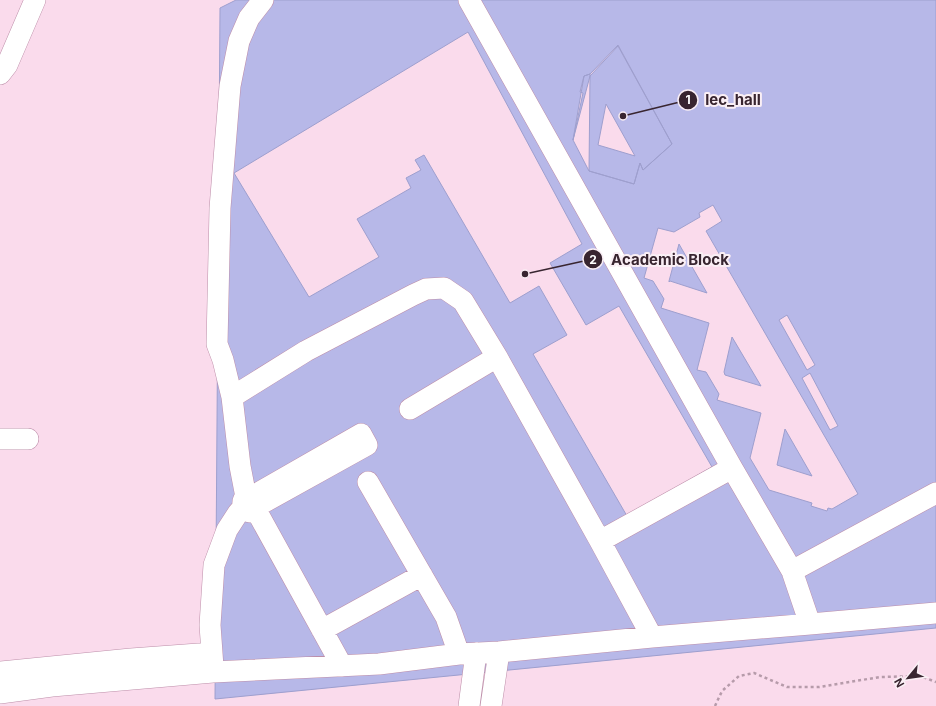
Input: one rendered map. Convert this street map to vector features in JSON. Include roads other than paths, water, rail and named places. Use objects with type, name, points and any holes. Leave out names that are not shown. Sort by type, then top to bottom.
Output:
[{"type":"street","points":[[0,74],[7,65],[35,0]]},
{"type":"street","points":[[263,0],[249,18],[239,42],[230,86],[220,208],[217,344],[223,360],[232,397],[240,466],[252,503],[342,666]]},
{"type":"street","points":[[469,0],[732,468],[792,571],[810,624]]},
{"type":"street","points":[[232,397],[306,351],[412,295],[426,290],[444,288],[464,301],[600,541],[652,637]]},
{"type":"street","points":[[410,409],[497,357]]},
{"type":"street","points":[[0,439],[28,439]]},
{"type":"street","points":[[600,541],[732,468]]},
{"type":"street","points":[[368,482],[468,653],[469,706]]},
{"type":"street","points":[[792,571],[936,493]]},
{"type":"street","points":[[212,662],[210,625],[214,565],[227,530],[238,513],[252,503]]},
{"type":"street","points":[[322,630],[422,575]]},
{"type":"street","points":[[914,615],[936,602]]},
{"type":"street","points":[[0,672],[140,668],[212,662],[342,666],[379,664],[468,653],[499,652],[652,637],[936,613]]},
{"type":"street","points":[[491,706],[499,652]]},
{"type":"street","points":[[0,693],[52,686],[140,668]]},
{"type":"place","name":"lec_hall","points":[[623,116]]},
{"type":"place","name":"Academic Block","points":[[525,274]]}]
